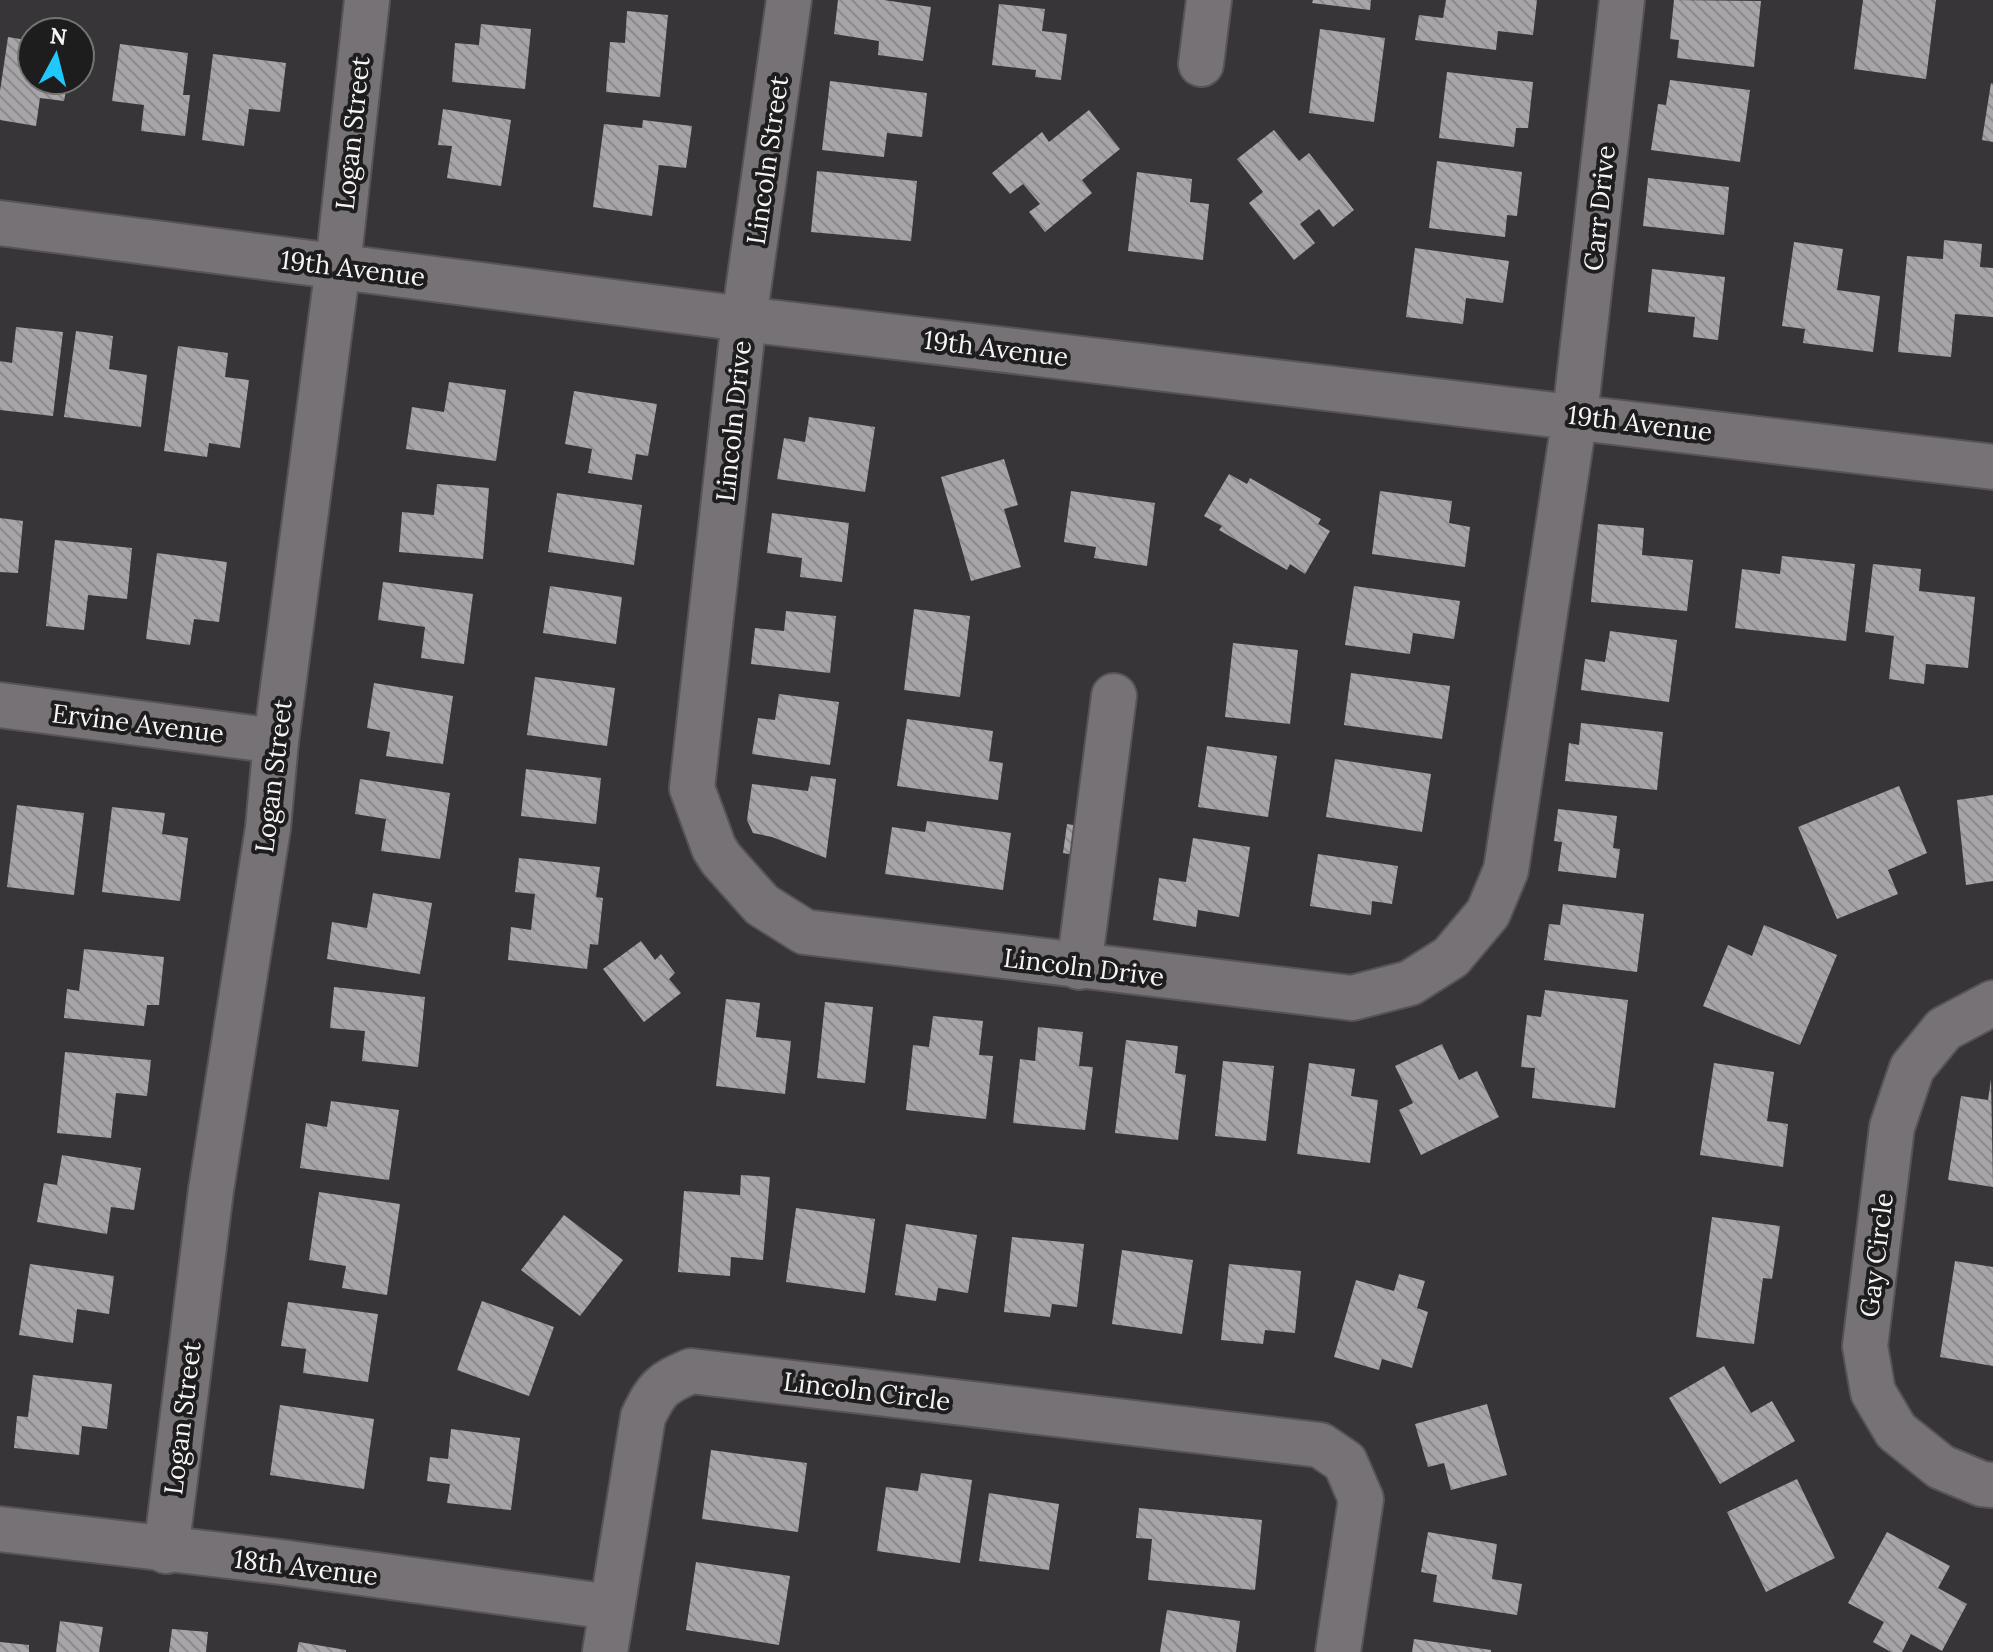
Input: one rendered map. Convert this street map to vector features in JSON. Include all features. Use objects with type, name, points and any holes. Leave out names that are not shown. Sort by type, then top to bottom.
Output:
[{"type":"street","name":"Logan Street","points":[[166,1551],[211,1190],[268,828],[276,741],[338,266],[367,0]]},
{"type":"street","name":"Lincoln Street","points":[[744,319],[789,0]]},
{"type":"street","points":[[1201,64],[1209,0]]},
{"type":"street","name":"Carr Drive","points":[[1575,415],[1622,0]]},
{"type":"street","name":"19th Avenue","points":[[0,223],[744,319],[1575,415],[1993,467]]},
{"type":"street","name":"Lincoln Drive","points":[[744,319],[692,788],[714,848],[762,905],[805,932],[1079,967],[1352,998],[1410,983],[1451,957],[1488,913],[1506,870],[1575,415]]},
{"type":"street","points":[[1079,967],[1114,696]]},
{"type":"street","name":"Ervine Avenue","points":[[0,705],[276,741]]},
{"type":"street","name":"Gay Circle","points":[[1993,1003],[1944,1029],[1912,1068],[1892,1127],[1865,1346],[1873,1392],[1896,1431],[1941,1467],[1982,1484],[1993,1485]]},
{"type":"street","name":"Lincoln Circle","points":[[605,1652],[643,1417],[655,1391],[664,1383],[691,1371],[1320,1445],[1345,1462],[1361,1499],[1338,1652]]},
{"type":"street","name":"18th Avenue","points":[[0,1529],[166,1551],[281,1562],[611,1607]]},
{"type":"building","points":[[838,0],[884,0],[931,7],[923,61],[878,55],[879,41],[834,34]]},
{"type":"building","points":[[1313,0],[1371,0],[1370,10],[1312,3]]},
{"type":"building","points":[[1446,0],[1537,0],[1533,35],[1498,31],[1496,50],[1415,40],[1419,15],[1443,18]]},
{"type":"building","points":[[1674,0],[1761,1],[1754,67],[1677,58],[1679,40],[1670,39]]},
{"type":"building","points":[[1863,0],[1936,0],[1926,79],[1854,69]]},
{"type":"building","points":[[999,4],[1045,9],[1042,31],[1067,34],[1061,80],[1035,77],[1036,70],[992,65]]},
{"type":"building","points":[[627,11],[668,15],[660,97],[606,92],[610,42],[625,43]]},
{"type":"building","points":[[481,24],[531,29],[525,89],[452,82],[455,43],[479,45]]},
{"type":"building","points":[[1320,29],[1385,38],[1374,122],[1309,113]]},
{"type":"building","points":[[8,37],[16,38],[16,96],[65,96],[64,101],[40,98],[36,126],[0,120],[0,91]]},
{"type":"building","points":[[120,44],[188,53],[183,95],[190,95],[185,136],[141,131],[144,105],[112,101]]},
{"type":"building","points":[[213,54],[286,63],[280,112],[249,109],[244,146],[202,140]]},
{"type":"building","points":[[1447,72],[1533,82],[1528,128],[1516,128],[1514,147],[1439,138]]},
{"type":"building","points":[[1670,80],[1750,90],[1740,162],[1651,150],[1658,104],[1666,105]]},
{"type":"building","points":[[830,81],[927,93],[922,137],[887,133],[884,157],[822,150]]},
{"type":"building","points":[[1993,84],[1993,142],[1982,140]]},
{"type":"building","points":[[443,109],[511,120],[501,186],[447,178],[452,146],[438,145]]},
{"type":"building","points":[[1089,110],[1120,149],[1082,180],[1092,193],[1045,232],[1029,212],[1040,204],[1023,184],[1010,194],[992,173],[1042,132],[1049,142]]},
{"type":"building","points":[[643,120],[692,126],[686,168],[659,165],[652,216],[593,207],[604,124],[642,128]]},
{"type":"building","points":[[1274,130],[1299,161],[1309,153],[1354,210],[1333,227],[1319,209],[1300,224],[1315,243],[1294,260],[1249,203],[1263,192],[1237,159]]},
{"type":"building","points":[[1437,161],[1522,172],[1517,216],[1507,215],[1505,237],[1429,228]]},
{"type":"building","points":[[817,171],[917,181],[911,241],[811,232]]},
{"type":"building","points":[[1137,172],[1192,179],[1190,202],[1209,204],[1203,260],[1128,251]]},
{"type":"building","points":[[1648,178],[1729,187],[1724,235],[1643,226]]},
{"type":"building","points":[[1944,240],[1982,244],[1980,267],[1993,268],[1993,317],[1955,314],[1951,357],[1898,352],[1907,256],[1943,259]]},
{"type":"building","points":[[1794,242],[1843,249],[1837,290],[1880,296],[1873,352],[1803,343],[1805,329],[1782,326]]},
{"type":"building","points":[[1415,248],[1509,261],[1503,303],[1466,298],[1463,324],[1406,317]]},
{"type":"building","points":[[1652,269],[1725,277],[1718,340],[1693,337],[1695,317],[1648,312]]},
{"type":"building","points":[[16,327],[63,332],[53,416],[0,410],[0,361],[12,363]]},
{"type":"building","points":[[76,331],[113,336],[109,369],[147,375],[141,427],[64,417]]},
{"type":"building","points":[[178,346],[228,353],[225,377],[249,380],[240,448],[209,443],[207,457],[164,451]]},
{"type":"building","points":[[449,382],[506,390],[496,461],[406,449],[412,407],[444,412]]},
{"type":"building","points":[[574,391],[657,404],[648,456],[636,454],[632,480],[588,473],[592,449],[565,444]]},
{"type":"building","points":[[809,417],[875,427],[865,492],[777,479],[784,438],[805,442]]},
{"type":"building","points":[[1004,459],[1018,505],[1004,509],[1021,567],[971,581],[941,477]]},
{"type":"building","points":[[1229,474],[1247,484],[1250,478],[1321,519],[1318,524],[1330,531],[1305,574],[1290,564],[1287,570],[1219,530],[1222,526],[1204,516]]},
{"type":"building","points":[[437,484],[489,488],[483,559],[399,552],[402,512],[434,515]]},
{"type":"building","points":[[1071,491],[1155,503],[1147,566],[1094,558],[1096,547],[1064,542]]},
{"type":"building","points":[[1380,491],[1452,501],[1449,523],[1470,527],[1465,567],[1372,554]]},
{"type":"building","points":[[557,493],[642,505],[634,565],[548,552]]},
{"type":"building","points":[[772,513],[849,523],[842,582],[800,577],[802,558],[767,553]]},
{"type":"building","points":[[0,518],[23,521],[18,573],[0,572]]},
{"type":"building","points":[[1598,524],[1644,528],[1642,555],[1693,560],[1687,611],[1591,602]]},
{"type":"building","points":[[55,540],[132,548],[127,599],[88,595],[84,630],[46,626]]},
{"type":"building","points":[[157,553],[227,562],[219,622],[194,619],[190,645],[146,639]]},
{"type":"building","points":[[1782,556],[1855,564],[1846,641],[1735,628],[1742,569],[1780,574]]},
{"type":"building","points":[[1873,564],[1921,569],[1919,591],[1975,597],[1968,668],[1926,664],[1924,684],[1889,679],[1894,636],[1865,632]]},
{"type":"building","points":[[383,582],[473,594],[464,664],[421,658],[425,627],[378,620]]},
{"type":"building","points":[[550,586],[622,597],[616,644],[543,633]]},
{"type":"building","points":[[1354,586],[1460,601],[1454,639],[1413,633],[1410,654],[1345,645]]},
{"type":"building","points":[[914,609],[970,616],[960,697],[904,690]]},
{"type":"building","points":[[786,611],[836,616],[830,673],[751,664],[755,628],[784,631]]},
{"type":"building","points":[[1610,631],[1677,640],[1669,702],[1581,690],[1585,659],[1605,662]]},
{"type":"building","points":[[1233,643],[1298,650],[1290,724],[1225,717]]},
{"type":"building","points":[[1351,673],[1450,686],[1442,739],[1344,725]]},
{"type":"building","points":[[535,677],[615,688],[607,746],[527,735]]},
{"type":"building","points":[[374,683],[453,696],[443,764],[386,756],[390,732],[367,728]]},
{"type":"building","points":[[779,694],[839,702],[830,765],[752,754],[758,718],[775,720]]},
{"type":"building","points":[[907,719],[993,731],[989,761],[1003,763],[998,800],[897,786]]},
{"type":"building","points":[[1581,723],[1663,732],[1657,790],[1565,781],[1569,743],[1579,745]]},
{"type":"building","points":[[1207,746],[1277,756],[1268,817],[1198,807]]},
{"type":"building","points":[[1335,759],[1431,774],[1422,832],[1326,817]]},
{"type":"building","points":[[526,769],[601,778],[596,824],[521,816]]},
{"type":"building","points":[[811,776],[836,779],[826,858],[753,833],[747,820],[752,784],[808,791]]},
{"type":"building","points":[[360,779],[450,793],[440,859],[381,851],[386,819],[355,814]]},
{"type":"building","points":[[1899,786],[1927,853],[1888,870],[1898,894],[1837,919],[1798,827]]},
{"type":"building","points":[[1993,795],[1993,881],[1966,885],[1957,800]]},
{"type":"building","points":[[17,805],[84,813],[74,895],[7,887]]},
{"type":"building","points":[[112,807],[165,813],[162,834],[188,838],[180,901],[102,892]]},
{"type":"building","points":[[1558,809],[1617,816],[1613,848],[1620,849],[1616,878],[1558,871],[1562,842],[1554,841]]},
{"type":"building","points":[[927,821],[1011,833],[1003,890],[885,874],[892,827],[925,832]]},
{"type":"building","points":[[1067,824],[1084,827],[1079,856],[1063,853]]},
{"type":"building","points":[[1193,838],[1250,847],[1239,917],[1198,910],[1196,927],[1153,920],[1159,878],[1186,882]]},
{"type":"building","points":[[1318,854],[1398,866],[1392,904],[1372,901],[1371,915],[1310,906]]},
{"type":"building","points":[[519,858],[600,867],[596,897],[603,898],[598,945],[590,944],[587,969],[508,960],[511,927],[531,930],[535,894],[515,892]]},
{"type":"building","points":[[373,893],[432,903],[420,974],[327,959],[332,922],[367,928]]},
{"type":"building","points":[[1563,904],[1644,914],[1637,972],[1544,960],[1549,924],[1560,925]]},
{"type":"building","points":[[1764,925],[1837,955],[1800,1045],[1703,1006],[1728,945],[1752,956]]},
{"type":"building","points":[[641,941],[655,960],[661,954],[675,973],[669,979],[681,993],[644,1022],[603,969]]},
{"type":"building","points":[[84,949],[164,957],[159,1005],[147,1005],[144,1026],[64,1018],[67,989],[79,991]]},
{"type":"building","points":[[334,987],[425,997],[418,1067],[362,1061],[365,1031],[330,1028]]},
{"type":"building","points":[[1545,990],[1628,1000],[1615,1108],[1532,1098],[1535,1068],[1521,1067],[1527,1015],[1541,1017]]},
{"type":"building","points":[[726,999],[760,1003],[756,1037],[791,1041],[785,1094],[716,1086]]},
{"type":"building","points":[[825,1002],[873,1007],[865,1083],[817,1078]]},
{"type":"building","points":[[933,1016],[983,1021],[979,1055],[993,1056],[986,1119],[906,1110],[913,1045],[929,1047]]},
{"type":"building","points":[[1038,1027],[1083,1032],[1079,1066],[1093,1067],[1085,1130],[1013,1123],[1020,1059],[1035,1061]]},
{"type":"building","points":[[1126,1040],[1178,1046],[1175,1073],[1186,1075],[1178,1140],[1115,1133]]},
{"type":"building","points":[[1442,1044],[1459,1080],[1477,1071],[1499,1117],[1421,1155],[1399,1110],[1413,1103],[1395,1066]]},
{"type":"building","points":[[65,1052],[151,1060],[147,1096],[116,1093],[111,1138],[57,1133]]},
{"type":"building","points":[[1223,1061],[1274,1066],[1266,1141],[1215,1136]]},
{"type":"building","points":[[1309,1063],[1355,1069],[1351,1096],[1378,1100],[1370,1163],[1297,1154]]},
{"type":"building","points":[[1714,1063],[1774,1072],[1767,1121],[1788,1124],[1783,1167],[1700,1155]]},
{"type":"building","points":[[1991,1079],[1993,1187],[1948,1180],[1961,1096],[1988,1100]]},
{"type":"building","points":[[331,1101],[399,1110],[389,1180],[300,1168],[306,1123],[327,1127]]},
{"type":"building","points":[[62,1155],[141,1168],[134,1210],[111,1207],[107,1234],[37,1222],[44,1183],[57,1185]]},
{"type":"building","points":[[741,1175],[770,1177],[763,1260],[731,1257],[730,1276],[678,1272],[684,1191],[740,1195]]},
{"type":"building","points":[[319,1192],[400,1204],[387,1295],[342,1288],[346,1266],[309,1260]]},
{"type":"building","points":[[796,1208],[875,1219],[865,1293],[786,1282]]},
{"type":"building","points":[[564,1215],[623,1260],[580,1316],[521,1270]]},
{"type":"building","points":[[1712,1217],[1780,1226],[1772,1279],[1763,1278],[1754,1344],[1696,1337]]},
{"type":"building","points":[[906,1224],[977,1235],[968,1293],[938,1288],[936,1301],[895,1295]]},
{"type":"building","points":[[1012,1237],[1084,1244],[1077,1307],[1052,1304],[1050,1317],[1004,1312]]},
{"type":"building","points":[[1122,1250],[1193,1260],[1182,1334],[1112,1324]]},
{"type":"building","points":[[1955,1261],[1993,1267],[1993,1366],[1940,1357]]},
{"type":"building","points":[[30,1264],[114,1276],[109,1314],[77,1309],[73,1343],[19,1335]]},
{"type":"building","points":[[1229,1264],[1301,1271],[1295,1333],[1265,1330],[1263,1344],[1221,1340]]},
{"type":"building","points":[[1399,1274],[1425,1281],[1417,1308],[1428,1312],[1412,1368],[1382,1359],[1379,1370],[1334,1357],[1356,1280],[1394,1291]]},
{"type":"building","points":[[482,1301],[554,1327],[529,1396],[457,1370]]},
{"type":"building","points":[[288,1302],[378,1314],[368,1382],[303,1373],[306,1349],[281,1346]]},
{"type":"building","points":[[1724,1366],[1751,1413],[1772,1401],[1795,1441],[1720,1484],[1669,1398]]},
{"type":"building","points":[[33,1375],[112,1384],[107,1429],[82,1426],[79,1455],[14,1448],[17,1416],[28,1417]]},
{"type":"building","points":[[1487,1404],[1507,1475],[1451,1490],[1444,1463],[1428,1467],[1415,1424]]},
{"type":"building","points":[[280,1405],[374,1419],[364,1489],[270,1475]]},
{"type":"building","points":[[451,1429],[520,1438],[511,1510],[447,1503],[450,1484],[427,1481],[430,1457],[448,1459]]},
{"type":"building","points":[[711,1450],[807,1463],[798,1532],[702,1519]]},
{"type":"building","points":[[921,1473],[972,1480],[960,1563],[877,1551],[886,1487],[918,1491]]},
{"type":"building","points":[[1797,1479],[1835,1558],[1766,1592],[1727,1512]]},
{"type":"building","points":[[989,1493],[1059,1504],[1049,1570],[979,1561]]},
{"type":"building","points":[[1139,1508],[1262,1520],[1255,1590],[1148,1580],[1152,1539],[1136,1538]]},
{"type":"building","points":[[1428,1532],[1497,1544],[1492,1579],[1522,1584],[1517,1615],[1433,1602],[1437,1575],[1421,1572]]},
{"type":"building","points":[[1887,1532],[1950,1566],[1938,1588],[1967,1604],[1942,1651],[1911,1634],[1902,1652],[1891,1652],[1873,1642],[1884,1622],[1848,1603]]},
{"type":"building","points":[[696,1562],[790,1576],[779,1645],[686,1630]]},
{"type":"building","points":[[1167,1610],[1240,1621],[1236,1652],[1160,1652]]},
{"type":"building","points":[[60,1621],[103,1627],[99,1652],[56,1652]]},
{"type":"building","points":[[172,1629],[208,1632],[206,1652],[169,1652]]},
{"type":"building","points":[[1414,1639],[1491,1650],[1491,1652],[1412,1652]]},
{"type":"building","points":[[0,1642],[29,1645],[29,1652],[0,1652]]},
{"type":"building","points":[[299,1642],[346,1650],[346,1652],[297,1652]]}]
